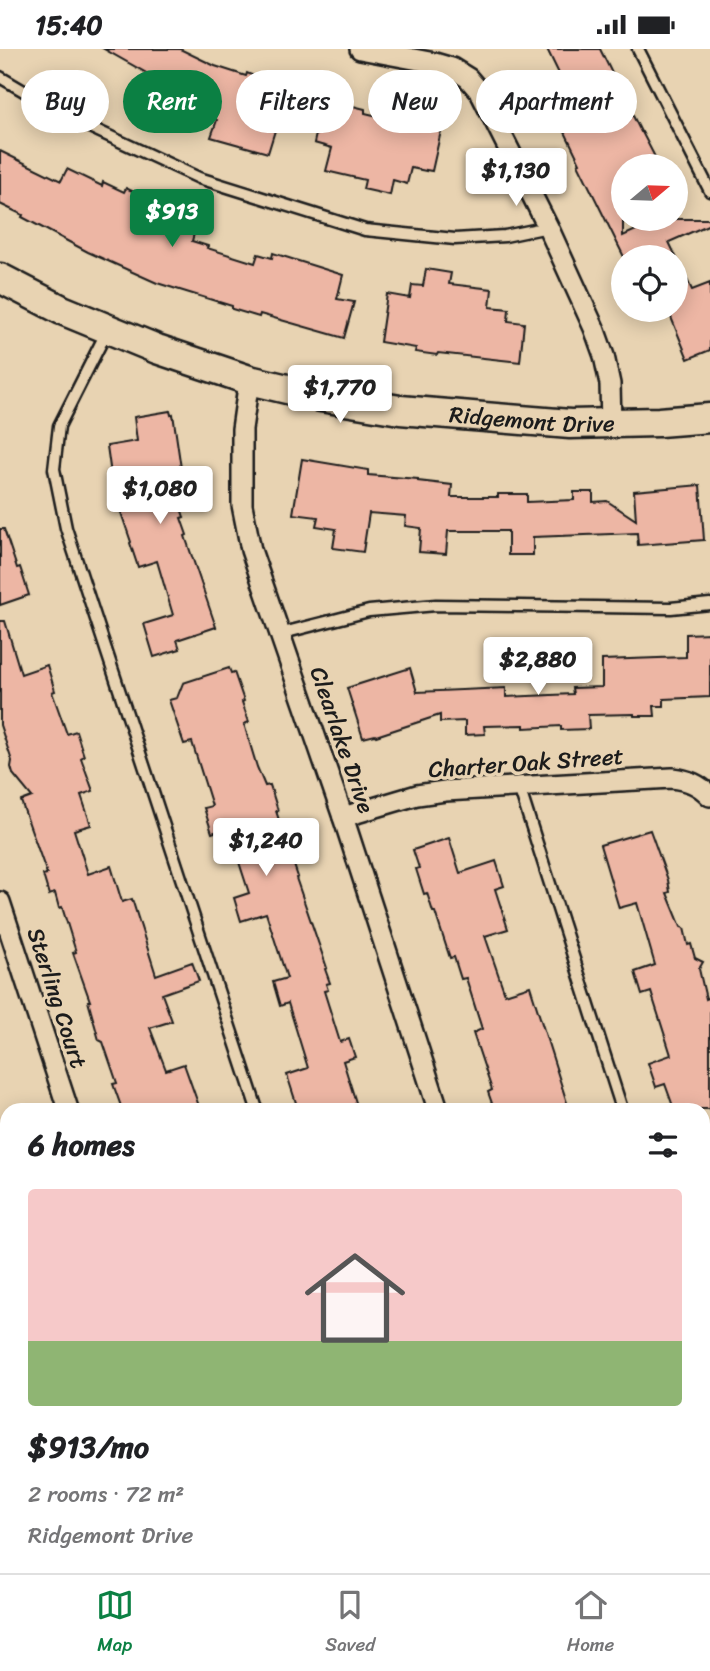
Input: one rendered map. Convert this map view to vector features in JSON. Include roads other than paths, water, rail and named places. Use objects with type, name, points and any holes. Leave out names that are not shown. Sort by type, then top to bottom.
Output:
[{"type":"street","points":[[360,49],[452,68],[468,78],[480,92],[548,227],[594,328],[610,384],[611,424]]},
{"type":"street","name":"Ridgemont Drive","points":[[0,278],[62,310],[157,349],[249,380],[321,397],[400,410],[570,424],[710,418]]},
{"type":"street","name":"Clearlake Drive","points":[[249,380],[242,429],[242,506],[251,550],[343,817],[436,1103]]},
{"type":"street","name":"Charter Oak Street","points":[[343,817],[417,795],[445,791],[672,778],[686,779],[699,785],[710,796]]},
{"type":"street","name":"Sterling Court","points":[[0,902],[66,1103]]},
{"type":"lane","points":[[638,49],[710,191]]},
{"type":"lane","points":[[0,78],[68,117],[199,177],[365,230],[455,239],[505,236],[548,227]]},
{"type":"lane","points":[[107,330],[59,426],[54,469],[66,528],[255,1103]]},
{"type":"lane","points":[[279,634],[369,611],[436,605],[671,608],[710,604]]},
{"type":"lane","points":[[519,787],[620,1103]]}]
